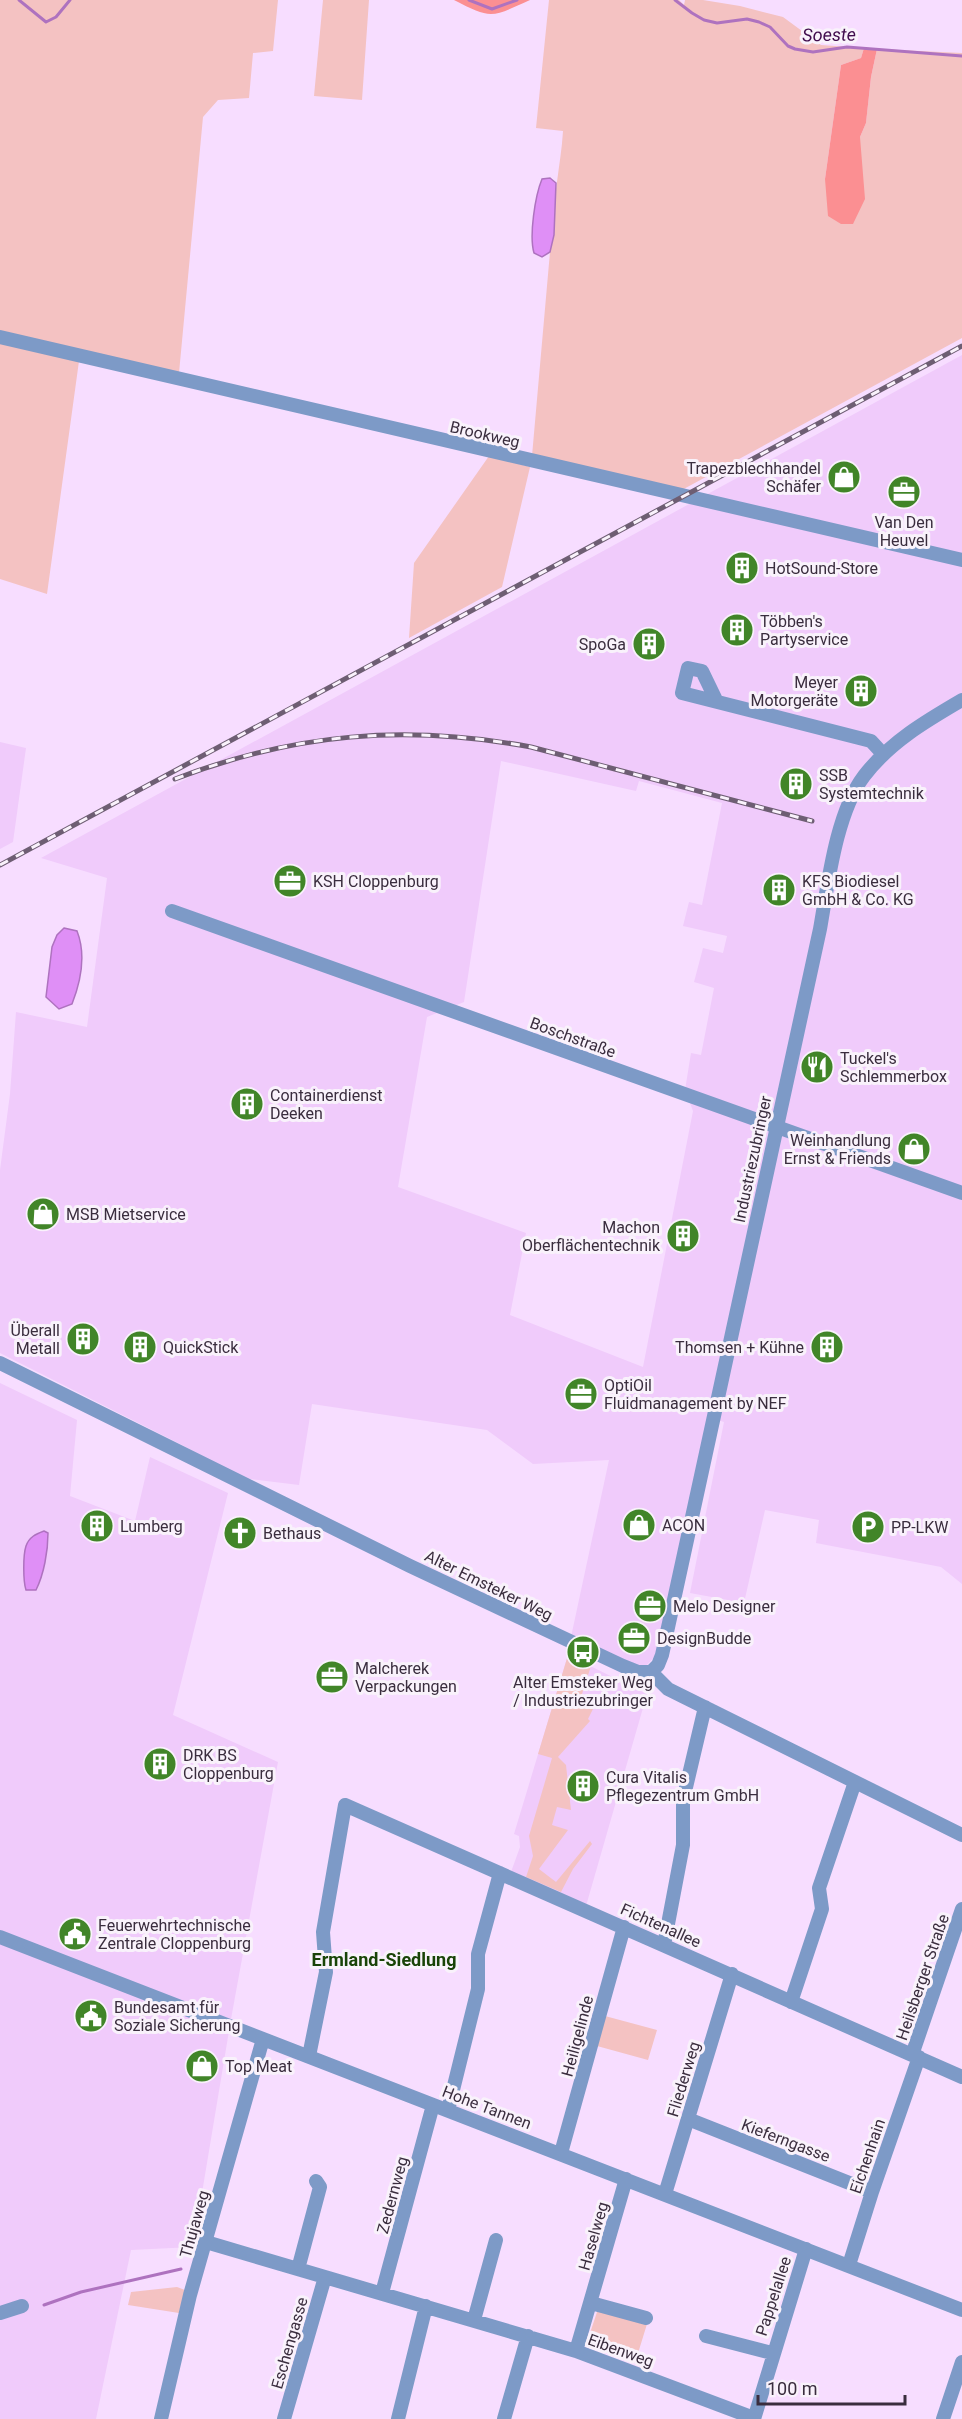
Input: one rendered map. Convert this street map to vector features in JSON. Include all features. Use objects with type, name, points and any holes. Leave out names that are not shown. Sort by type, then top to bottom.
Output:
[{"type":"street","name":"Brookweg","points":[[0,338],[962,560]]},
{"type":"street","name":"Industriezubringer","points":[[651,1672],[658,1665],[662,1655],[845,814],[863,777],[883,753],[924,722],[962,700]]},
{"type":"street","points":[[717,702],[871,741],[883,753]]},
{"type":"street","name":"Boschstraße","points":[[172,911],[962,1193]]},
{"type":"street","name":"Alter Emsteker Weg","points":[[0,1363],[533,1624],[623,1666],[638,1672],[651,1672],[668,1689],[962,1835]]},
{"type":"street","points":[[664,1945],[683,1845],[683,1800],[705,1707]]},
{"type":"street","points":[[791,2002],[822,1909],[819,1888],[855,1782]]},
{"type":"street","name":"Fichtenallee","points":[[309,2056],[326,1972],[323,1932],[345,1804],[962,2077]]},
{"type":"street","points":[[448,2110],[478,1989],[478,1954],[500,1873]]},
{"type":"street","name":"Heilsberger Straße","points":[[916,2056],[962,1909]]},
{"type":"street","name":"Heiligelinde","points":[[561,2153],[624,1927]]},
{"type":"street","name":"Hohe Tannen","points":[[0,1937],[962,2310]]},
{"type":"street","name":"Fliederweg","points":[[665,2194],[732,1974]]},
{"type":"street","name":"Thujaweg","points":[[161,2419],[190,2295],[263,2039]]},
{"type":"street","name":"Eichenhain","points":[[849,2265],[916,2056]]},
{"type":"street","name":"Zedernweg","points":[[382,2293],[433,2105]]},
{"type":"street","name":"Kieferngasse","points":[[688,2119],[872,2192]]},
{"type":"street","name":"Haselweg","points":[[576,2351],[626,2179]]},
{"type":"street","points":[[298,2269],[320,2187],[316,2181]]},
{"type":"street","points":[[474,2320],[496,2240]]},
{"type":"street","name":"Eibenweg","points":[[206,2242],[576,2351],[754,2418]]},
{"type":"street","name":"Pappelallee","points":[[754,2418],[806,2249]]},
{"type":"street","name":"Eschengasse","points":[[284,2419],[326,2277]]},
{"type":"street","points":[[591,2302],[646,2318]]},
{"type":"street","points":[[0,2313],[22,2306]]},
{"type":"street","points":[[398,2419],[426,2306]]},
{"type":"street","points":[[504,2419],[528,2336]]},
{"type":"street","name":"Pappelallee","points":[[706,2336],[772,2354]]},
{"type":"street","points":[[943,2419],[962,2362]]},
{"type":"shaded area","points":[[0,0],[278,0],[273,51],[253,53],[249,98],[218,100],[203,117],[179,373],[0,332]]},
{"type":"shaded area","points":[[323,0],[369,0],[362,100],[314,96]]},
{"type":"shaded area","points":[[454,0],[530,0],[492,14],[477,11]]},
{"type":"shaded area","points":[[549,0],[679,0],[684,5],[685,0],[703,0],[740,6],[783,17],[821,45],[864,48],[861,58],[841,65],[825,179],[860,137],[866,123],[871,77],[877,49],[962,53],[962,338],[680,491],[532,456],[563,131],[536,128]]},
{"type":"shaded area","points":[[864,48],[877,49],[871,77],[866,123],[860,137],[865,199],[853,224],[841,224],[828,216],[825,179],[841,65],[861,58]]},
{"type":"shaded area","points":[[550,178],[556,183],[554,235],[550,252],[542,257],[534,253],[532,237],[534,216],[542,179]]},
{"type":"shaded area","points":[[0,342],[79,361],[47,594],[0,579]]},
{"type":"shaded area","points":[[962,355],[962,1584],[941,1567],[816,1543],[819,1520],[765,1510],[744,1603],[690,1593],[724,1422],[708,1417],[657,1654],[647,1665],[635,1667],[571,1637],[609,1460],[533,1464],[487,1430],[312,1404],[299,1485],[243,1478],[0,1353],[0,1170],[10,1094],[16,1012],[87,1027],[107,878],[41,858]],"holes":[[[501,761],[636,791],[639,781],[722,803],[702,905],[689,902],[683,926],[727,936],[723,953],[703,948],[694,982],[714,988],[701,1055],[691,1053],[685,1090],[693,1111],[643,1367],[510,1315],[526,1233],[398,1187],[427,1017],[464,1002]]]},
{"type":"shaded area","points":[[489,456],[530,467],[502,587],[409,638],[414,563]]},
{"type":"shaded area","points":[[0,742],[26,748],[13,842],[0,849]]},
{"type":"shaded area","points":[[64,928],[77,931],[82,958],[78,986],[72,1004],[59,1009],[46,997],[52,947],[57,935]]},
{"type":"shaded area","points":[[0,1383],[77,1420],[70,1496],[135,1521],[150,1457],[228,1493],[173,1715],[278,1762],[231,2019],[193,2247],[131,2250],[96,2419],[0,2419]]},
{"type":"shaded area","points":[[44,1531],[48,1533],[48,1540],[41,1577],[36,1590],[26,1590],[24,1555],[26,1546],[31,1538]]},
{"type":"shaded area","points":[[568,1655],[647,1694],[586,1906],[511,1872],[520,1847],[519,1836],[514,1834]]},
{"type":"shaded area","points":[[568,1655],[591,1666],[582,1694],[597,1701],[588,1719],[590,1721],[558,1757],[566,1765],[571,1810],[557,1807],[552,1825],[568,1830],[539,1869],[556,1882],[590,1841],[592,1844],[573,1869],[561,1892],[526,1877],[533,1856],[529,1836],[552,1758],[538,1754]]},
{"type":"shaded area","points":[[605,2016],[657,2030],[648,2060],[597,2046]]},
{"type":"shaded area","points":[[177,2287],[185,2290],[179,2313],[128,2305],[131,2292]]},
{"type":"shaded area","points":[[598,2309],[647,2324],[635,2363],[588,2345]]},
{"type":"waterway","name":"Soeste","points":[[19,0],[46,22],[56,17],[70,0]]},
{"type":"waterway","name":"Soeste","points":[[469,0],[492,9],[517,0]]},
{"type":"waterway","name":"Soeste","points":[[675,0],[704,20],[717,23],[747,19],[759,22],[770,27],[788,46],[795,49],[813,52],[847,47],[962,56]]},
{"type":"waterway","points":[[44,2305],[81,2292],[181,2269]]},
{"type":"railway","points":[[0,865],[962,346]]},
{"type":"railway","points":[[175,779],[220,763],[264,751],[307,743],[351,737],[439,736],[531,747],[812,821]]},
{"type":"place","name":"Trapezblechhandel Schäfer","points":[[844,477]]},
{"type":"place","name":"Van Den Heuvel","points":[[904,492]]},
{"type":"place","name":"HotSound-Store","points":[[742,568]]},
{"type":"place","name":"Többen's Partyservice","points":[[737,630]]},
{"type":"place","name":"SpoGa","points":[[649,644]]},
{"type":"place","name":"Meyer Motorgeräte","points":[[861,691]]},
{"type":"place","name":"SSB Systemtechnik","points":[[796,784]]},
{"type":"place","name":"KSH Cloppenburg","points":[[290,881]]},
{"type":"place","name":"KFS Biodiesel GmbH & Co. KG","points":[[779,890]]},
{"type":"place","name":"Tuckel's Schlemmerbox","points":[[817,1067]]},
{"type":"place","name":"Containerdienst Deeken","points":[[247,1104]]},
{"type":"place","name":"Weinhandlung Ernst & Friends","points":[[914,1149]]},
{"type":"place","name":"MSB Mietservice","points":[[43,1214]]},
{"type":"place","name":"Machon Oberflächentechnik","points":[[683,1236]]},
{"type":"place","name":"Überall Metall","points":[[83,1339]]},
{"type":"place","name":"QuickStick","points":[[140,1347]]},
{"type":"place","name":"Thomsen + Kühne","points":[[827,1347]]},
{"type":"place","name":"OptiOil Fluidmanagement by NEF","points":[[581,1394]]},
{"type":"place","name":"ACON","points":[[639,1525]]},
{"type":"place","name":"Lumberg","points":[[97,1526]]},
{"type":"place","name":"PP-LKW","points":[[868,1527]]},
{"type":"place","name":"Bethaus","points":[[240,1533]]},
{"type":"place","name":"Melo Designer","points":[[650,1606]]},
{"type":"place","name":"DesignBudde","points":[[634,1638]]},
{"type":"place","name":"Alter Emsteker Weg / Industriezubringer","points":[[583,1652]]},
{"type":"place","name":"Malcherek Verpackungen","points":[[332,1677]]},
{"type":"place","name":"DRK BS Cloppenburg","points":[[160,1764]]},
{"type":"place","name":"Cura Vitalis Pflegezentrum GmbH","points":[[583,1786]]},
{"type":"place","name":"Feuerwehrtechnische Zentrale Cloppenburg","points":[[75,1934]]},
{"type":"place","name":"Bundesamt für Soziale Sicherung","points":[[91,2016]]},
{"type":"place","name":"Top Meat","points":[[202,2066]]},
{"type":"district","name":"Ermland-Siedlung","points":[[384,1960]]}]
